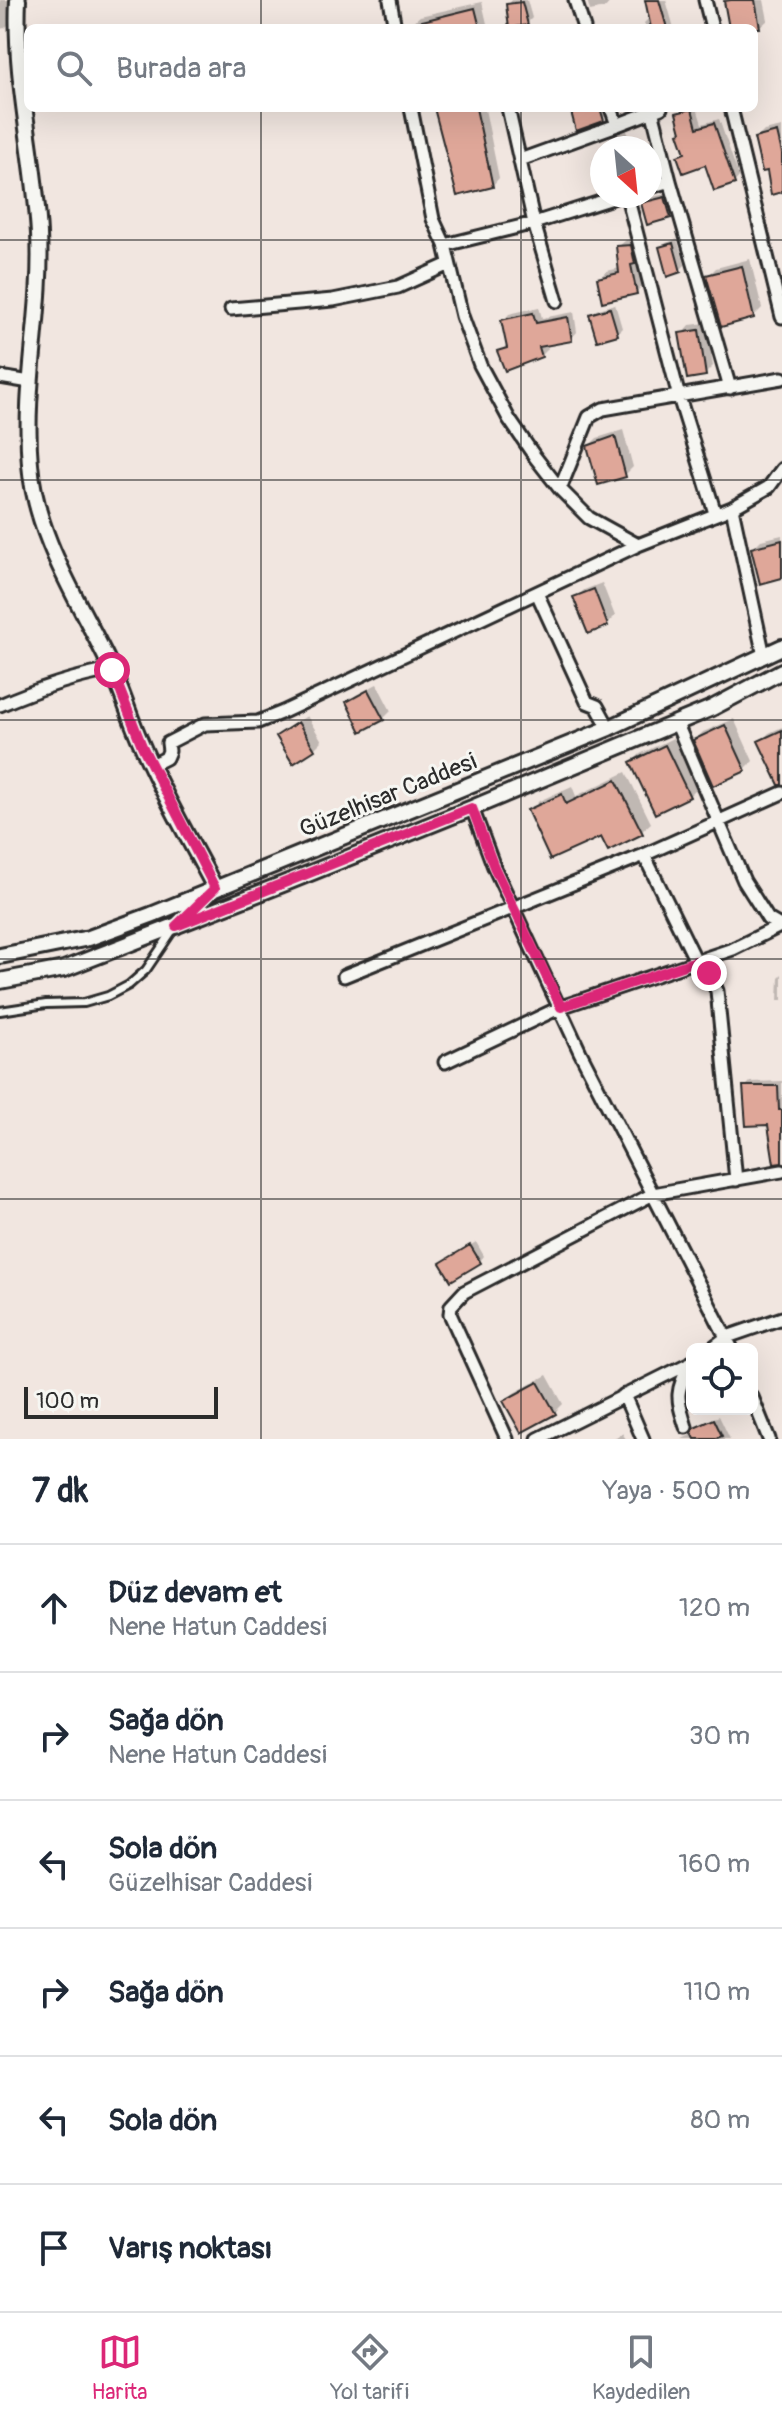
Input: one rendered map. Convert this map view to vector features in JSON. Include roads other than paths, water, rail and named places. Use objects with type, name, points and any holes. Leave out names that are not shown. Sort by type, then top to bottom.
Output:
[{"type":"street","points":[[18,0],[16,36],[24,97]]},
{"type":"street","points":[[390,0],[394,24]]},
{"type":"street","points":[[575,0],[583,24]]},
{"type":"street","points":[[705,0],[711,24]]},
{"type":"street","points":[[26,112],[35,180],[40,257],[30,382],[29,463],[35,498],[47,538],[112,670],[142,746],[215,888],[176,926]]},
{"type":"street","points":[[412,112],[433,219],[445,245],[462,316],[480,365],[509,419],[560,489],[589,518],[638,545]]},
{"type":"street","points":[[509,112],[534,223],[557,301]]},
{"type":"street","points":[[612,112],[617,125]]},
{"type":"street","points":[[520,160],[650,112]]},
{"type":"street","points":[[658,112],[670,181],[730,388]]},
{"type":"street","points":[[732,112],[782,317]]},
{"type":"street","points":[[662,183],[670,181]]},
{"type":"street","points":[[445,245],[590,205]]},
{"type":"street","points":[[630,208],[679,397],[715,513]]},
{"type":"street","points":[[231,309],[333,300],[398,287],[449,264]]},
{"type":"street","points":[[0,377],[30,382]]},
{"type":"street","points":[[560,489],[589,417],[603,409],[782,378]]},
{"type":"street","points":[[152,765],[166,758],[168,743],[187,732],[205,724],[258,722],[638,545],[732,508],[769,487],[782,469]]},
{"type":"street","points":[[732,508],[764,656]]},
{"type":"street","points":[[537,593],[587,702],[597,706],[609,728]]},
{"type":"street","name":"Güzelhisar Caddesi","points":[[0,956],[89,938],[609,728],[782,647]]},
{"type":"street","points":[[0,705],[35,689],[112,670]]},
{"type":"street","name":"Güzelhisar Caddesi","points":[[0,981],[64,969],[176,926],[712,708],[782,671]]},
{"type":"street","points":[[676,722],[744,881],[768,919],[781,925]]},
{"type":"street","points":[[344,976],[644,855],[782,793]]},
{"type":"street","points":[[472,808],[494,867],[580,1052],[729,1343],[782,1318]]},
{"type":"street","points":[[644,855],[696,961],[709,973],[717,991],[736,1180]]},
{"type":"street","points":[[445,1062],[561,1007],[733,949],[781,925]]},
{"type":"street","points":[[507,1439],[450,1314],[451,1306],[464,1292],[653,1194],[782,1171]]},
{"type":"street","points":[[538,1439],[686,1365]]},
{"type":"street","points":[[686,1373],[680,1384],[678,1401],[686,1427]]},
{"type":"street","points":[[624,1395],[643,1439]]},
{"type":"street","points":[[758,1412],[769,1439]]},
{"type":"lane","points":[[0,1011],[46,1004],[84,1003],[108,996],[129,985],[146,970],[176,926]]}]
